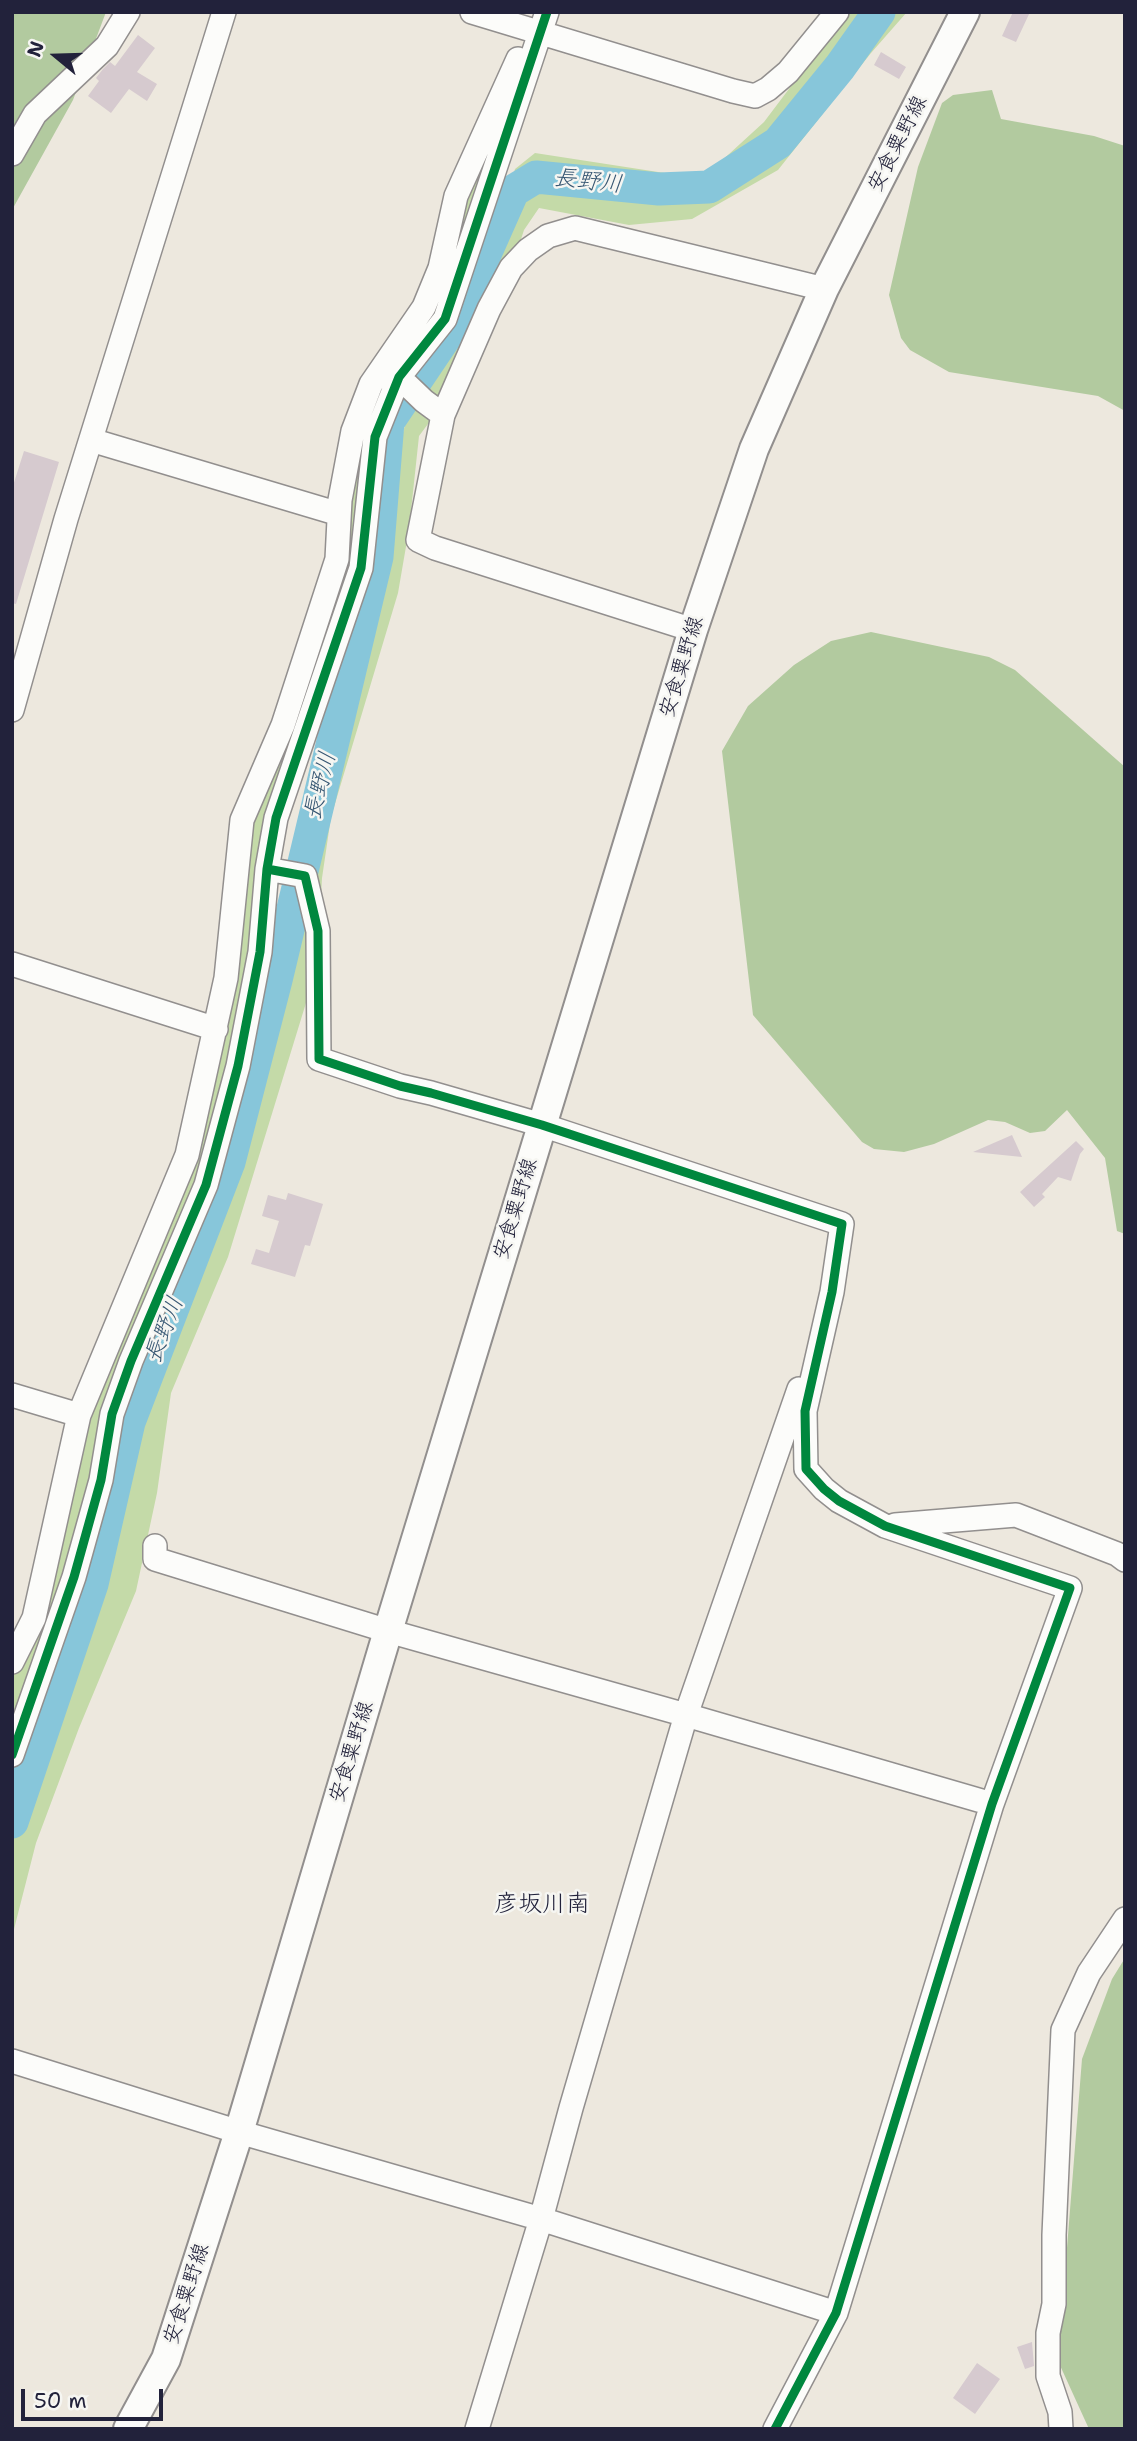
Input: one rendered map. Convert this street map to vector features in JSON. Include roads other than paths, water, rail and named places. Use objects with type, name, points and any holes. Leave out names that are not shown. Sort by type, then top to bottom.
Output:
[{"type":"main road","name":"安食粟野線","points":[[128,2429],[166,2359],[239,2132],[388,1631],[693,629],[754,449],[824,289],[965,12]]},
{"type":"street","points":[[12,154],[36,114],[107,46],[128,12]]},
{"type":"street","points":[[12,710],[91,440],[224,12]]},
{"type":"street","points":[[472,12],[540,26],[733,92],[755,96],[788,72],[837,12]]},
{"type":"street","points":[[12,1755],[74,1577],[101,1480],[112,1414],[131,1361],[206,1185],[238,1066],[260,952],[276,818],[361,568],[375,437],[402,379],[445,319],[540,26]]},
{"type":"street","points":[[12,1662],[34,1618],[79,1415],[149,1252],[187,1155],[226,978],[242,820],[283,725],[337,559],[340,500],[353,431],[371,384],[424,306],[440,268],[456,195],[540,26]]},
{"type":"street","points":[[693,629],[435,548],[418,540],[443,415],[489,309],[510,268],[528,250],[548,236],[575,228],[824,289]]},
{"type":"street","points":[[402,379],[443,415]]},
{"type":"street","points":[[91,440],[329,511]]},
{"type":"street","points":[[270,869],[305,876],[318,931],[319,1059],[400,1086],[542,1125],[842,1224],[832,1292],[805,1411],[806,1469],[824,1489],[885,1526],[1070,1588],[992,1804],[836,2313],[775,2429]]},
{"type":"street","points":[[12,964],[216,1029]]},
{"type":"street","points":[[477,2429],[541,2219],[570,2108],[686,1714],[832,1292]]},
{"type":"street","points":[[12,1395],[79,1415]]},
{"type":"street","points":[[885,1526],[1016,1515],[1117,1554],[1125,1560]]},
{"type":"street","points":[[155,1546],[155,1559],[388,1631],[686,1714],[992,1804]]},
{"type":"street","points":[[1061,2429],[1060,2412],[1048,2376],[1048,2333],[1054,2304],[1054,2235],[1063,2030],[1089,1973],[1125,1919]]},
{"type":"street","points":[[12,2060],[239,2132],[541,2219],[836,2313]]},
{"type":"waterway","name":"長野川","points":[[12,1822],[92,1584],[129,1422],[229,1162],[276,980],[377,557],[388,422],[454,324],[513,191],[536,177],[659,189],[709,187],[778,143],[840,67],[879,12]]},
{"type":"district","name":"彦坂川南","points":[[542,1905]]}]
